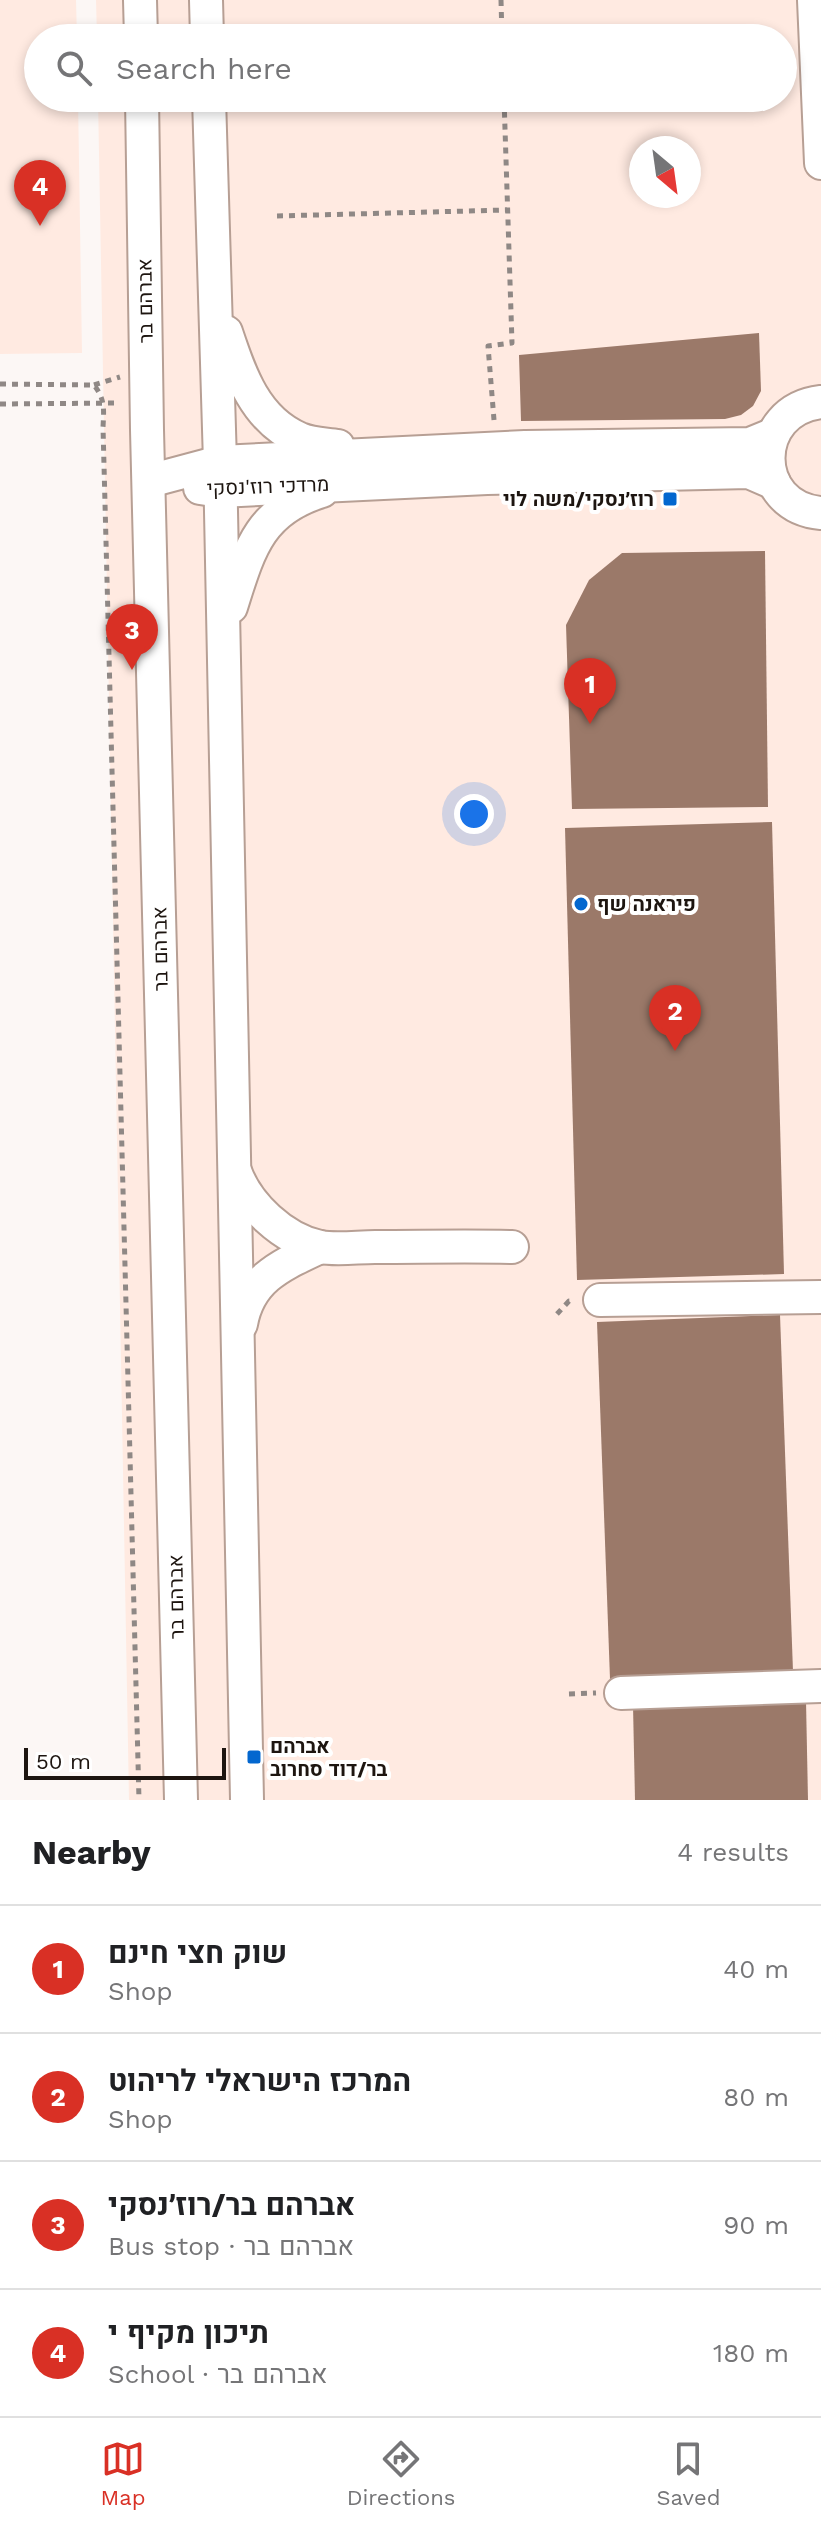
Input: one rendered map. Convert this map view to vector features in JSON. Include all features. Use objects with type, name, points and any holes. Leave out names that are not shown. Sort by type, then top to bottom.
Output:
[{"type":"street","points":[[140,0],[141,24]]},
{"type":"street","points":[[206,0],[207,24]]},
{"type":"street","points":[[814,0],[821,163]]},
{"type":"street","name":"אברהם בר","points":[[142,112],[181,1800]]},
{"type":"street","points":[[209,112],[220,476],[247,1800]]},
{"type":"street","points":[[215,295],[242,380],[273,423],[301,440],[388,454]]},
{"type":"street","points":[[820,516],[784,498],[768,467],[768,450],[772,435],[781,421],[794,410],[809,403],[821,402]]},
{"type":"street","name":"מרדכי רוז'נסקי","points":[[149,481],[220,476],[388,454],[495,448],[750,444],[772,435]]},
{"type":"street","name":"מרדכי רוז'נסקי","points":[[220,476],[346,483],[749,472],[774,483]]},
{"type":"street","points":[[223,633],[248,551],[263,527],[283,508],[306,496],[346,483]]},
{"type":"street","points":[[234,1168],[247,1194],[272,1222],[289,1234],[320,1247],[512,1247]]},
{"type":"street","points":[[238,1343],[245,1303],[259,1285],[275,1269],[320,1247]]},
{"type":"street","points":[[600,1300],[821,1297]]},
{"type":"street","points":[[621,1693],[821,1686]]},
{"type":"path","points":[[501,0],[502,24]]},
{"type":"path","points":[[495,448],[488,346],[512,343],[504,112]]},
{"type":"path","points":[[277,216],[507,210]]},
{"type":"path","points":[[0,384],[94,385],[121,377]]},
{"type":"path","points":[[94,385],[104,403],[139,1800]]},
{"type":"path","points":[[0,404],[147,402]]},
{"type":"shaded area","points":[[0,0],[76,0],[77,24],[24,24],[24,112],[78,112],[82,353],[0,354]]},
{"type":"shaded area","points":[[96,0],[821,0],[821,1800],[129,1800],[98,112],[797,112],[797,24],[97,24]]},
{"type":"building","points":[[759,333],[761,391],[753,406],[741,415],[725,419],[521,421],[519,355]]},
{"type":"building","points":[[765,551],[768,807],[572,809],[566,625],[589,580],[622,553]]},
{"type":"building","points":[[772,822],[784,1274],[577,1280],[565,828]]},
{"type":"building","points":[[780,1315],[793,1671],[610,1679],[597,1322]]},
{"type":"building","points":[[806,1701],[808,1800],[635,1800],[633,1705]]},
{"type":"place","name":"תיכון מקיף י","points":[[40,226]]},
{"type":"place","name":"רוז׳נסקי/משה לוי","points":[[670,499]]},
{"type":"place","name":"אברהם בר/רוז׳נסקי","points":[[132,670]]},
{"type":"place","name":"שוק חצי חינם","points":[[590,724]]},
{"type":"place","name":"פיראנה שף","points":[[581,904]]},
{"type":"place","name":"המרכז הישראלי לריהוט","points":[[675,1051]]},
{"type":"place","name":"אברהם בר/דוד סחרוב","points":[[254,1757]]}]
